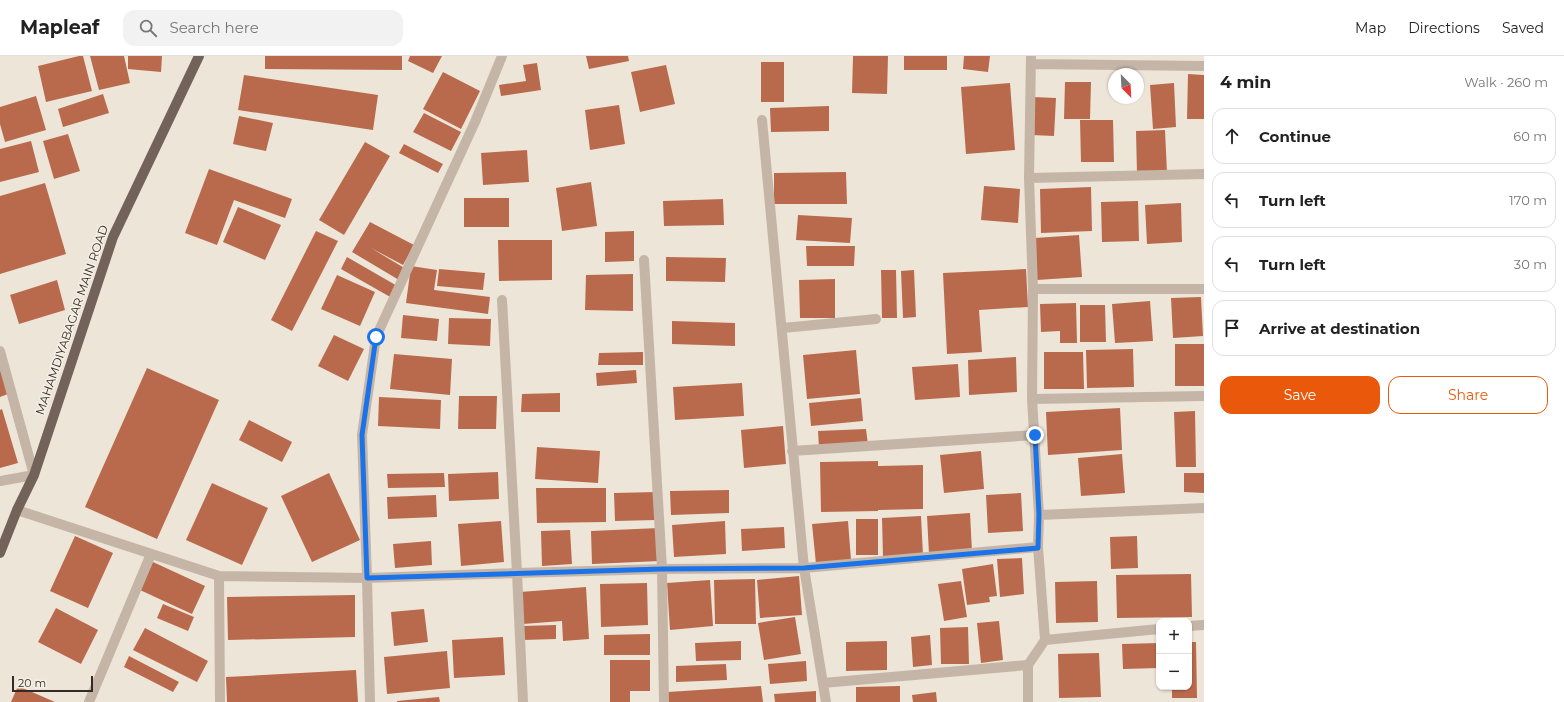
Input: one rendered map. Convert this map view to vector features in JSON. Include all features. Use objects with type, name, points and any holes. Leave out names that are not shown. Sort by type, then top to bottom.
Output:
[{"type":"main road","name":"MAHAMDIYABAGAR MAIN ROAD","points":[[0,553],[17,510],[34,474],[112,237],[199,56]]},
{"type":"street","points":[[370,702],[362,435],[376,337],[474,122],[502,56]]},
{"type":"street","points":[[1028,702],[1028,665],[1045,640],[1038,548],[1039,514],[1032,399],[1033,289],[1029,178],[1031,60],[1204,66]]},
{"type":"street","points":[[762,120],[783,328],[792,451],[804,568],[826,702]]},
{"type":"street","points":[[1029,178],[1204,174]]},
{"type":"street","points":[[644,260],[662,569],[664,702]]},
{"type":"street","points":[[1033,289],[1204,289]]},
{"type":"street","points":[[502,300],[523,702]]},
{"type":"street","points":[[783,328],[876,319]]},
{"type":"street","points":[[0,351],[34,474],[0,481]]},
{"type":"street","points":[[1032,399],[1204,396]]},
{"type":"street","points":[[792,451],[1035,435]]},
{"type":"street","points":[[1039,514],[1204,508]]},
{"type":"street","points":[[17,510],[219,576],[367,578],[662,569],[804,568],[1038,548]]},
{"type":"street","points":[[89,702],[151,554]]},
{"type":"street","points":[[219,576],[220,702]]},
{"type":"street","points":[[1192,626],[1204,624]]},
{"type":"street","points":[[1045,640],[1156,629]]},
{"type":"street","points":[[823,683],[1028,665]]},
{"type":"building","points":[[83,56],[92,91],[46,102],[38,66]]},
{"type":"building","points":[[90,56],[124,56],[130,83],[99,90]]},
{"type":"building","points":[[128,56],[162,56],[161,72],[128,69]]},
{"type":"building","points":[[265,56],[402,56],[402,70],[265,69]]},
{"type":"building","points":[[410,56],[442,56],[433,73],[408,61]]},
{"type":"building","points":[[586,56],[628,56],[629,61],[589,69]]},
{"type":"building","points":[[853,56],[888,56],[887,94],[852,93]]},
{"type":"building","points":[[904,56],[947,56],[947,70],[904,70]]},
{"type":"building","points":[[964,56],[990,56],[988,72],[963,69]]},
{"type":"building","points":[[761,62],[784,62],[784,102],[761,102]]},
{"type":"building","points":[[537,63],[541,90],[501,96],[499,85],[526,81],[523,65]]},
{"type":"building","points":[[666,65],[675,104],[640,112],[631,72]]},
{"type":"building","points":[[443,72],[480,91],[461,129],[423,109]]},
{"type":"building","points":[[1188,74],[1204,75],[1204,119],[1187,119]]},
{"type":"building","points":[[244,75],[378,95],[373,130],[238,110]]},
{"type":"building","points":[[1065,82],[1091,82],[1090,119],[1064,119]]},
{"type":"building","points":[[1010,83],[1015,150],[966,154],[961,87]]},
{"type":"building","points":[[1174,83],[1176,127],[1153,129],[1150,85]]},
{"type":"building","points":[[103,94],[109,113],[63,127],[58,109]]},
{"type":"building","points":[[36,96],[46,130],[5,142],[0,124],[0,107]]},
{"type":"building","points":[[1033,97],[1056,98],[1054,136],[1031,135]]},
{"type":"building","points":[[619,105],[625,144],[590,150],[585,110]]},
{"type":"building","points":[[829,106],[829,131],[771,132],[770,108]]},
{"type":"building","points":[[424,113],[461,132],[451,151],[413,132]]},
{"type":"building","points":[[239,116],[273,123],[266,151],[233,144]]},
{"type":"building","points":[[1080,120],[1113,120],[1114,162],[1081,162]]},
{"type":"building","points":[[1165,130],[1167,173],[1137,174],[1136,131]]},
{"type":"building","points":[[68,134],[80,171],[54,179],[43,141]]},
{"type":"building","points":[[31,141],[39,172],[0,182],[0,149]]},
{"type":"building","points":[[365,142],[390,156],[344,235],[319,220]]},
{"type":"building","points":[[404,144],[443,164],[438,173],[399,153]]},
{"type":"building","points":[[527,150],[529,182],[483,185],[481,153]]},
{"type":"building","points":[[209,169],[292,199],[285,218],[234,200],[217,245],[185,233]]},
{"type":"building","points":[[846,172],[847,204],[774,204],[774,173]]},
{"type":"building","points":[[591,182],[597,226],[562,231],[556,188]]},
{"type":"building","points":[[45,183],[66,254],[0,274],[0,196]]},
{"type":"building","points":[[984,186],[1020,189],[1018,223],[981,220]]},
{"type":"building","points":[[1091,187],[1092,231],[1041,233],[1040,189]]},
{"type":"building","points":[[464,198],[509,198],[509,227],[464,227]]},
{"type":"building","points":[[723,199],[724,225],[664,226],[663,201]]},
{"type":"building","points":[[1138,201],[1139,241],[1102,242],[1101,202]]},
{"type":"building","points":[[1181,203],[1182,242],[1147,244],[1145,205]]},
{"type":"building","points":[[238,207],[281,225],[265,260],[223,242]]},
{"type":"building","points":[[798,215],[852,218],[850,243],[796,240]]},
{"type":"building","points":[[370,222],[414,245],[403,265],[371,248],[406,269],[399,280],[352,252]]},
{"type":"building","points":[[316,231],[338,241],[292,331],[271,320]]},
{"type":"building","points":[[634,231],[634,261],[605,262],[605,232]]},
{"type":"building","points":[[1079,235],[1082,277],[1037,280],[1035,238]]},
{"type":"building","points":[[498,240],[552,240],[552,280],[499,281]]},
{"type":"building","points":[[806,246],[855,246],[854,266],[807,266]]},
{"type":"building","points":[[347,257],[399,287],[392,298],[341,269]]},
{"type":"building","points":[[666,257],[726,258],[725,282],[666,281]]},
{"type":"building","points":[[411,266],[437,270],[434,290],[490,297],[488,314],[406,303]]},
{"type":"building","points":[[439,269],[485,273],[483,290],[437,286]]},
{"type":"building","points":[[1026,269],[1028,307],[979,310],[982,352],[947,354],[943,273]]},
{"type":"building","points":[[881,270],[896,270],[897,318],[882,318]]},
{"type":"building","points":[[914,270],[916,317],[903,318],[901,271]]},
{"type":"building","points":[[633,274],[633,311],[585,310],[586,275]]},
{"type":"building","points":[[337,275],[375,292],[360,326],[321,309]]},
{"type":"building","points":[[835,279],[835,318],[800,318],[799,280]]},
{"type":"building","points":[[57,280],[65,310],[19,324],[10,295]]},
{"type":"building","points":[[1201,297],[1203,336],[1173,338],[1171,298]]},
{"type":"building","points":[[1150,301],[1153,341],[1115,343],[1112,304]]},
{"type":"building","points":[[1076,303],[1077,343],[1060,343],[1060,331],[1041,332],[1040,304]]},
{"type":"building","points":[[1080,305],[1105,305],[1106,342],[1080,342]]},
{"type":"building","points":[[403,315],[439,319],[437,341],[401,338]]},
{"type":"building","points":[[449,318],[491,319],[490,346],[448,344]]},
{"type":"building","points":[[672,321],[735,323],[735,346],[672,344]]},
{"type":"building","points":[[334,335],[364,349],[348,381],[318,366]]},
{"type":"building","points":[[1175,344],[1204,344],[1204,386],[1175,386]]},
{"type":"building","points":[[1133,349],[1134,387],[1087,388],[1086,350]]},
{"type":"building","points":[[856,350],[860,394],[807,399],[803,355]]},
{"type":"building","points":[[643,352],[643,365],[598,365],[599,353]]},
{"type":"building","points":[[1044,352],[1083,352],[1084,389],[1044,389]]},
{"type":"building","points":[[394,354],[452,359],[450,395],[390,389]]},
{"type":"building","points":[[1016,357],[1017,392],[969,395],[968,360]]},
{"type":"building","points":[[958,364],[960,397],[915,400],[912,367]]},
{"type":"building","points":[[147,368],[219,400],[157,539],[85,507]]},
{"type":"building","points":[[0,369],[8,394],[0,397]]},
{"type":"building","points":[[636,370],[637,383],[597,386],[596,373]]},
{"type":"building","points":[[742,383],[744,416],[675,420],[673,387]]},
{"type":"building","points":[[560,393],[560,412],[521,412],[522,394]]},
{"type":"building","points":[[459,396],[497,396],[496,429],[458,429]]},
{"type":"building","points":[[379,397],[441,400],[440,429],[378,426]]},
{"type":"building","points":[[861,398],[863,421],[811,426],[809,403]]},
{"type":"building","points":[[1120,408],[1122,450],[1048,455],[1046,412]]},
{"type":"building","points":[[2,409],[18,463],[0,468],[0,410]]},
{"type":"building","points":[[1195,411],[1196,467],[1176,467],[1174,412]]},
{"type":"building","points":[[249,420],[292,442],[282,462],[239,440]]},
{"type":"building","points":[[783,426],[786,464],[744,468],[741,430]]},
{"type":"building","points":[[866,429],[868,445],[819,448],[818,431]]},
{"type":"building","points":[[537,447],[600,451],[598,483],[535,479]]},
{"type":"building","points":[[981,451],[984,489],[944,493],[940,455]]},
{"type":"building","points":[[1122,454],[1125,493],[1081,496],[1078,458]]},
{"type":"building","points":[[878,461],[878,466],[923,465],[923,509],[821,512],[820,462]]},
{"type":"building","points":[[498,472],[499,499],[449,501],[448,474]]},
{"type":"building","points":[[329,473],[360,540],[312,562],[281,496]]},
{"type":"building","points":[[444,473],[445,487],[388,488],[387,474]]},
{"type":"building","points":[[1184,473],[1204,473],[1204,493],[1184,492]]},
{"type":"building","points":[[212,483],[268,508],[242,565],[186,540]]},
{"type":"building","points":[[536,488],[606,488],[606,522],[537,523]]},
{"type":"building","points":[[729,490],[729,513],[671,515],[670,491]]},
{"type":"building","points":[[656,492],[656,520],[615,521],[614,493]]},
{"type":"building","points":[[1021,493],[1023,531],[988,533],[986,495]]},
{"type":"building","points":[[436,495],[437,517],[388,519],[387,497]]},
{"type":"building","points":[[970,513],[972,552],[929,554],[927,516]]},
{"type":"building","points":[[921,516],[923,555],[883,557],[882,518]]},
{"type":"building","points":[[856,519],[878,519],[878,555],[856,555]]},
{"type":"building","points":[[501,521],[504,562],[461,566],[458,524]]},
{"type":"building","points":[[725,521],[726,554],[674,557],[672,525]]},
{"type":"building","points":[[848,521],[851,560],[816,564],[812,524]]},
{"type":"building","points":[[784,527],[785,548],[742,551],[741,529]]},
{"type":"building","points":[[659,528],[660,561],[592,564],[591,531]]},
{"type":"building","points":[[570,530],[572,564],[542,566],[541,531]]},
{"type":"building","points":[[75,536],[113,553],[88,608],[50,591]]},
{"type":"building","points":[[1137,536],[1138,568],[1111,569],[1110,537]]},
{"type":"building","points":[[431,541],[432,565],[395,568],[393,544]]},
{"type":"building","points":[[1022,558],[1024,594],[1000,597],[997,559]]},
{"type":"building","points":[[153,562],[205,586],[192,614],[140,590]]},
{"type":"building","points":[[993,564],[997,596],[989,597],[990,602],[967,605],[962,569]]},
{"type":"building","points":[[1191,574],[1192,617],[1117,618],[1116,575]]},
{"type":"building","points":[[799,576],[802,615],[760,618],[757,580]]},
{"type":"building","points":[[755,579],[756,624],[715,624],[714,580]]},
{"type":"building","points":[[710,580],[713,626],[670,630],[667,583]]},
{"type":"building","points":[[961,581],[967,617],[944,621],[938,584]]},
{"type":"building","points":[[1097,581],[1098,622],[1056,623],[1055,582]]},
{"type":"building","points":[[647,583],[648,625],[601,627],[600,584]]},
{"type":"building","points":[[586,587],[589,639],[563,641],[562,621],[523,624],[520,592]]},
{"type":"building","points":[[355,595],[355,637],[228,640],[227,597]]},
{"type":"building","points":[[163,604],[194,617],[188,631],[157,618]]},
{"type":"building","points":[[56,608],[98,630],[81,664],[38,642]]},
{"type":"building","points":[[424,609],[428,642],[394,646],[391,612]]},
{"type":"building","points":[[795,617],[801,654],[764,660],[758,623]]},
{"type":"building","points":[[999,621],[1003,660],[981,663],[977,623]]},
{"type":"building","points":[[556,625],[556,639],[523,640],[523,626]]},
{"type":"building","points":[[968,627],[969,664],[941,664],[940,628]]},
{"type":"building","points":[[145,628],[208,661],[197,682],[133,650]]},
{"type":"building","points":[[650,634],[650,655],[604,655],[604,635]]},
{"type":"building","points":[[930,635],[932,665],[913,667],[911,637]]},
{"type":"building","points":[[503,637],[505,675],[454,678],[452,640]]},
{"type":"building","points":[[741,641],[741,660],[696,661],[695,643]]},
{"type":"building","points":[[887,641],[887,670],[846,671],[846,642]]},
{"type":"building","points":[[1192,642],[1196,642],[1197,698],[1172,698],[1172,690],[1192,690]]},
{"type":"building","points":[[1156,643],[1156,668],[1123,669],[1122,644]]},
{"type":"building","points":[[447,651],[450,688],[387,694],[384,657]]},
{"type":"building","points":[[1099,653],[1101,697],[1059,698],[1058,654]]},
{"type":"building","points":[[129,656],[179,682],[173,692],[124,667]]},
{"type":"building","points":[[610,660],[650,660],[650,691],[630,691],[630,702],[610,702]]},
{"type":"building","points":[[806,661],[807,681],[770,684],[768,664]]},
{"type":"building","points":[[726,664],[727,680],[676,682],[676,666]]},
{"type":"building","points":[[356,670],[358,702],[227,702],[226,677]]},
{"type":"building","points":[[18,686],[55,702],[11,702]]},
{"type":"building","points":[[761,686],[763,702],[668,702],[668,692]]},
{"type":"building","points":[[900,686],[900,702],[856,702],[856,687]]},
{"type":"building","points":[[816,691],[816,702],[775,702],[774,694]]},
{"type":"building","points":[[936,692],[937,702],[913,702],[912,695]]},
{"type":"building","points":[[439,697],[440,702],[397,702],[397,701]]},
{"type":"route","points":[[376,337],[362,435],[367,578],[662,569],[804,568],[1038,548],[1039,514],[1035,435]]}]
